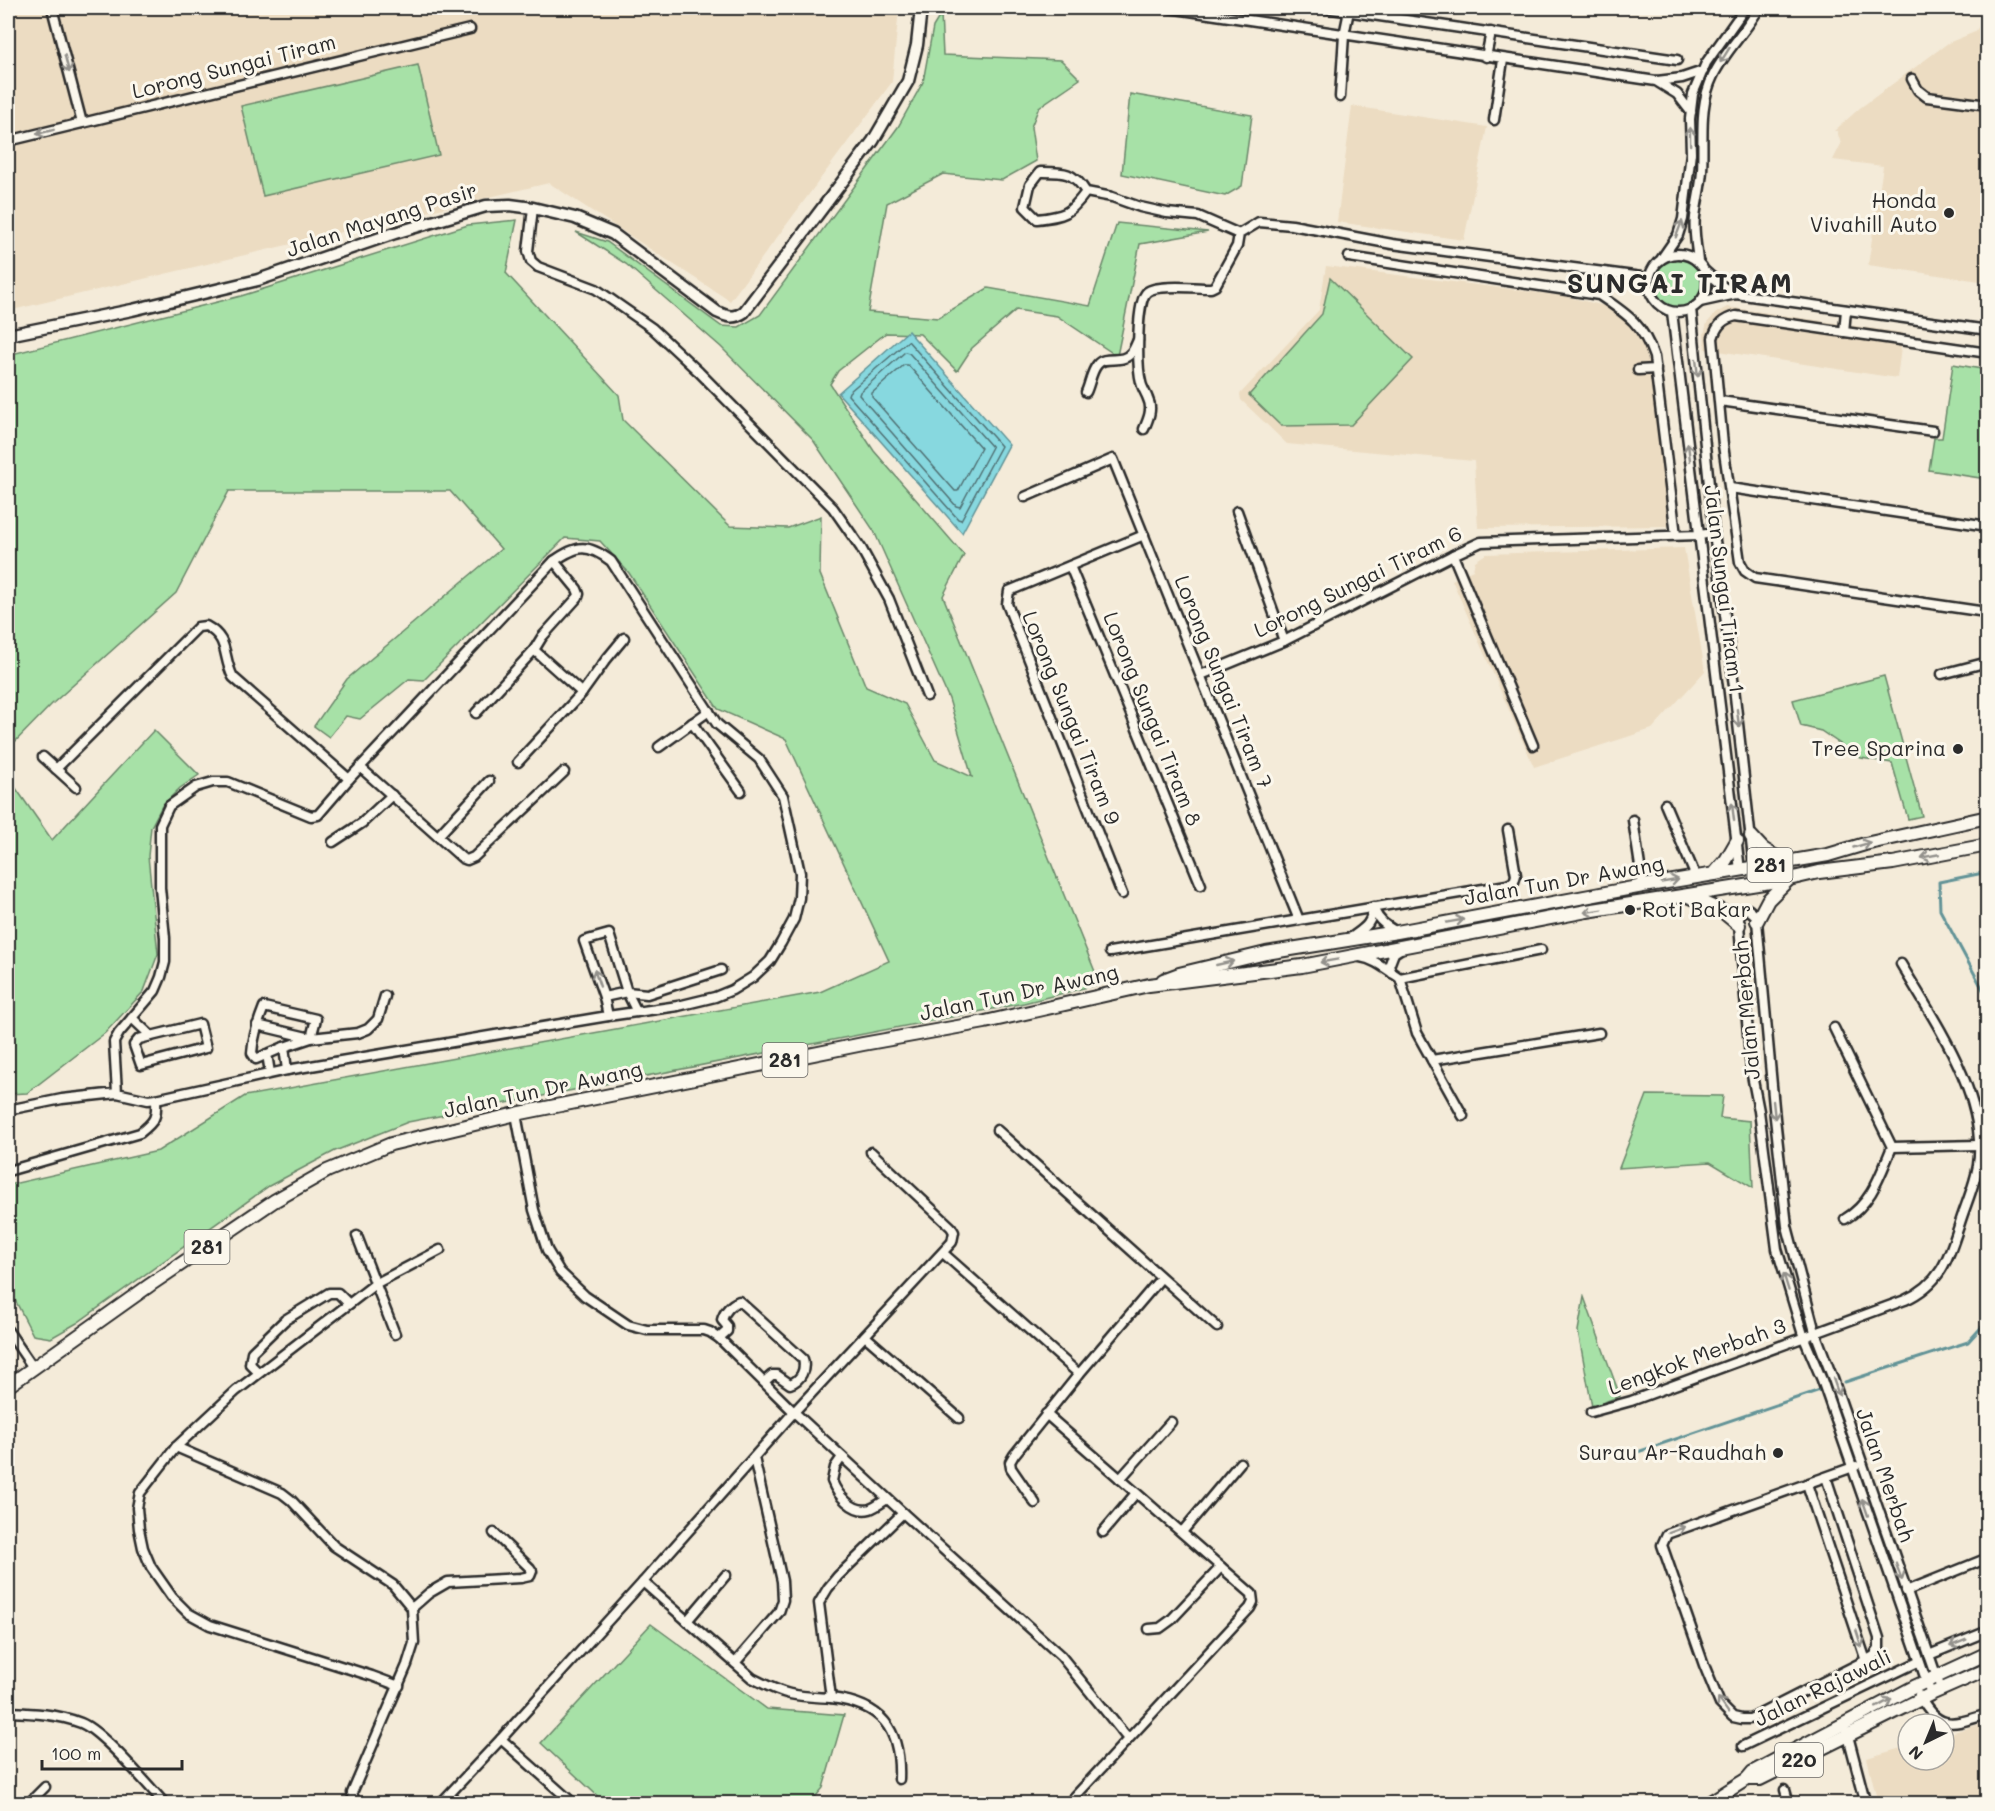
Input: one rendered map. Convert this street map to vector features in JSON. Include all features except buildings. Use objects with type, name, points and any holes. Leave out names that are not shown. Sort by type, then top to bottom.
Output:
[{"type":"main road","name":"Jalan Tun Dr Awang","points":[[1149,986],[1179,974],[1266,953],[1398,932],[1643,886],[1786,863],[1988,817]]},
{"type":"main road","points":[[1751,836],[1763,849],[1786,863]]},
{"type":"main road","points":[[1714,874],[1737,842]]},
{"type":"main road","name":"Jalan Tun Dr Awang","points":[[8,1386],[265,1207],[327,1172],[391,1144],[516,1113],[985,1022],[1149,986],[1357,957],[1587,911],[1689,896],[1819,872],[1893,863],[1988,845]]},
{"type":"main road","points":[[1757,921],[1768,900],[1789,879]]},
{"type":"main road","points":[[1689,896],[1722,911],[1739,925]]},
{"type":"main road","name":"220","points":[[1846,1730],[1925,1681],[1988,1653]]},
{"type":"main road","name":"220","points":[[1707,1803],[1747,1779],[1753,1772],[1988,1669]]},
{"type":"street","points":[[52,8],[82,123]]},
{"type":"street","name":"Jalan Mayang Pasir","points":[[8,334],[132,310],[258,280],[395,232],[486,206],[510,205],[575,218],[613,234],[717,312],[730,317],[738,317],[775,273],[873,141],[908,81],[917,45],[921,8]]},
{"type":"street","points":[[1169,8],[1503,60],[1656,81],[1682,78],[1703,71]]},
{"type":"street","points":[[1325,8],[1677,60]]},
{"type":"street","points":[[1745,8],[1723,37],[1703,71],[1693,94],[1683,219],[1678,235],[1653,267],[1648,287],[1656,303],[1672,312],[1678,313],[1691,309],[1700,302],[1707,286],[1700,265],[1695,219],[1702,170],[1702,121],[1705,98],[1717,69],[1759,8]]},
{"type":"street","points":[[1340,97],[1344,35],[1349,11]]},
{"type":"street","name":"Lorong Sungai Tiram","points":[[8,141],[470,29]]},
{"type":"street","points":[[1486,57],[1491,32]]},
{"type":"street","points":[[1494,120],[1503,60]]},
{"type":"street","points":[[1912,79],[1918,90],[1927,97],[1988,105]]},
{"type":"street","points":[[1656,81],[1677,94],[1691,112]]},
{"type":"street","points":[[1086,192],[1075,207],[1061,216],[1037,219],[1025,207],[1030,185],[1040,172],[1060,172],[1077,178],[1086,192],[1112,197],[1149,209],[1198,216],[1239,234]]},
{"type":"street","points":[[533,208],[528,251],[531,261],[538,267],[596,289],[652,328],[699,372],[833,508],[861,548],[889,599],[927,696]]},
{"type":"street","points":[[1144,429],[1148,420],[1150,401],[1141,383],[1139,340],[1140,307],[1148,291],[1157,288],[1211,288],[1215,286],[1237,246],[1239,234],[1259,222],[1292,225],[1392,244],[1649,278]]},
{"type":"street","points":[[1662,258],[1681,254],[1690,257],[1722,286],[1736,294]]},
{"type":"street","points":[[1349,257],[1599,295],[1628,314],[1641,329],[1650,345],[1656,369],[1676,535]]},
{"type":"street","points":[[1700,302],[1736,294],[1988,330]]},
{"type":"street","name":"Jalan Sungai Tiram 1","points":[[1691,309],[1711,491],[1713,533],[1731,660],[1754,868]]},
{"type":"street","points":[[1844,332],[1846,310]]},
{"type":"street","name":"Jalan Sungai Tiram 1","points":[[1672,312],[1740,870]]},
{"type":"street","points":[[1978,611],[1755,578],[1745,571],[1740,562],[1723,446],[1713,338],[1716,327],[1736,316],[1988,353]]},
{"type":"street","points":[[1086,392],[1099,362],[1125,358],[1131,354],[1139,340]]},
{"type":"street","points":[[1638,370],[1656,369]]},
{"type":"street","points":[[1720,401],[1933,431]]},
{"type":"street","name":"Lorong Sungai Tiram 7","points":[[1025,497],[1113,459],[1299,920]]},
{"type":"street","points":[[1730,488],[1988,526]]},
{"type":"street","points":[[1237,511],[1284,641]]},
{"type":"street","name":"Lorong Sungai Tiram 6","points":[[1201,675],[1284,641],[1481,542],[1713,533]]},
{"type":"street","name":"Lorong Sungai Tiram 9","points":[[1122,894],[1006,604],[1009,591],[1144,536]]},
{"type":"street","points":[[8,1110],[62,1099],[117,1093],[148,1100],[156,1099],[270,1073],[637,1012],[715,997],[732,990],[753,977],[770,961],[794,919],[800,898],[800,873],[780,789],[759,759],[741,742],[723,730],[611,561],[586,547],[572,549],[554,561],[318,815],[311,816],[228,782],[213,782],[196,787],[169,806],[160,825],[160,888],[165,962],[154,991],[114,1042],[117,1093]]},
{"type":"street","points":[[1453,555],[1533,745]]},
{"type":"street","points":[[476,713],[534,650],[579,594],[554,561]]},
{"type":"street","name":"Lorong Sungai Tiram 8","points":[[1070,566],[1201,885]]},
{"type":"street","points":[[56,769],[198,627],[206,626],[213,629],[222,639],[228,668],[233,677],[349,779]]},
{"type":"street","points":[[518,762],[582,693],[624,638]]},
{"type":"street","points":[[534,650],[582,693]]},
{"type":"street","points":[[1942,674],[1988,662]]},
{"type":"street","points":[[659,747],[709,711]]},
{"type":"street","points":[[692,723],[741,791]]},
{"type":"street","points":[[43,757],[76,787]]},
{"type":"street","points":[[361,768],[467,860],[471,860],[564,772]]},
{"type":"street","points":[[438,836],[489,780]]},
{"type":"street","points":[[333,842],[368,818],[392,795]]},
{"type":"street","points":[[1665,804],[1696,877]]},
{"type":"street","points":[[1633,820],[1643,886]]},
{"type":"street","points":[[1110,952],[1508,885],[1514,882],[1516,875],[1508,830]]},
{"type":"street","points":[[1373,907],[1377,917],[1386,927],[1398,932]]},
{"type":"street","points":[[1351,938],[1365,928],[1372,919],[1373,907]]},
{"type":"street","name":"Jalan Merbah","points":[[1925,1681],[1929,1655],[1815,1332],[1787,1226],[1757,921],[1753,912],[1748,909],[1744,910],[1739,917],[1739,925],[1751,1070],[1759,1111],[1777,1249],[1804,1338],[1821,1380],[1918,1662],[1925,1681],[1931,1694]]},
{"type":"street","points":[[608,1016],[604,997],[584,941],[609,934],[627,992],[637,1012]]},
{"type":"street","points":[[1400,948],[1394,952],[1389,966],[1396,976],[1417,1033],[1463,1116]]},
{"type":"street","points":[[1357,957],[1369,958],[1396,976],[1541,950]]},
{"type":"street","name":"Lengkok Merbah 3","points":[[1591,1412],[1631,1401],[1905,1300],[1919,1294],[1939,1274],[1949,1256],[1978,1166],[1978,1131],[1965,1079],[1901,964]]},
{"type":"street","points":[[604,997],[627,992],[647,994],[721,970]]},
{"type":"street","points":[[311,1038],[316,1019],[264,1007],[257,1025],[252,1053],[256,1059],[311,1038],[358,1033],[368,1029],[378,1018],[385,996]]},
{"type":"street","points":[[132,1018],[151,1036]]},
{"type":"street","points":[[200,1024],[206,1048],[141,1065],[134,1044],[140,1039],[151,1036],[200,1024]]},
{"type":"street","points":[[257,1025],[311,1038]]},
{"type":"street","points":[[1834,1028],[1892,1147]]},
{"type":"street","points":[[1432,1060],[1599,1033]]},
{"type":"street","points":[[284,1047],[287,1070]]},
{"type":"street","points":[[267,1054],[270,1073]]},
{"type":"street","points":[[8,1171],[140,1133],[157,1114],[156,1099]]},
{"type":"street","points":[[516,1113],[534,1210],[547,1250],[560,1272],[585,1296],[628,1325],[648,1330],[704,1330],[719,1338],[887,1499],[1061,1656],[1128,1739]]},
{"type":"street","points":[[997,1130],[1217,1327]]},
{"type":"street","points":[[1892,1147],[1979,1145]]},
{"type":"street","points":[[1845,1219],[1857,1212],[1870,1195],[1892,1147]]},
{"type":"street","points":[[440,1803],[501,1739],[794,1412],[943,1253],[954,1237],[951,1227],[871,1152]]},
{"type":"street","points":[[357,1236],[395,1334]]},
{"type":"street","points":[[399,1686],[210,1625],[188,1613],[172,1597],[151,1567],[143,1548],[137,1508],[140,1493],[176,1447],[236,1391],[375,1284],[440,1250]]},
{"type":"street","points":[[943,1253],[1079,1374]]},
{"type":"street","points":[[1035,1503],[1011,1468],[1010,1462],[1046,1414],[1161,1278]]},
{"type":"street","points":[[259,1373],[250,1364],[252,1352],[285,1320],[329,1293],[338,1293],[349,1304]]},
{"type":"street","points":[[719,1338],[727,1330],[722,1320],[724,1314],[739,1301],[803,1359],[804,1370],[796,1382],[790,1384],[777,1375],[772,1375],[764,1383]]},
{"type":"street","points":[[8,1331],[34,1369]]},
{"type":"street","points":[[866,1336],[959,1418]]},
{"type":"street","points":[[1046,1414],[1252,1594],[1253,1602],[1250,1608],[1068,1803]]},
{"type":"street","points":[[1120,1479],[1171,1422]]},
{"type":"street","points":[[176,1447],[282,1493],[327,1540],[393,1585],[412,1608],[414,1643],[399,1686],[352,1793],[356,1803]]},
{"type":"street","points":[[842,1457],[835,1467],[832,1481],[840,1495],[853,1506],[863,1510],[871,1509],[887,1499]]},
{"type":"street","points":[[735,1663],[779,1612],[783,1600],[782,1581],[754,1458]]},
{"type":"street","points":[[1182,1532],[1240,1463]]},
{"type":"street","points":[[1826,1477],[1879,1638],[1878,1653],[1750,1719],[1733,1717],[1720,1704],[1704,1665],[1662,1545],[1667,1534],[1862,1464]]},
{"type":"street","points":[[1807,1484],[1866,1660]]},
{"type":"street","points":[[1103,1532],[1136,1493]]},
{"type":"street","points":[[831,1698],[819,1603],[837,1576],[903,1513]]},
{"type":"street","points":[[412,1608],[429,1593],[448,1582],[530,1576],[532,1571],[530,1568],[494,1533]]},
{"type":"street","points":[[1906,1591],[1988,1558]]},
{"type":"street","points":[[1149,1629],[1160,1628],[1171,1620],[1221,1567]]},
{"type":"street","points":[[687,1621],[726,1575]]},
{"type":"street","points":[[643,1582],[752,1678],[772,1688],[798,1695],[831,1698],[861,1705],[878,1715],[892,1732],[899,1750],[899,1779]]},
{"type":"street","points":[[1929,1655],[1988,1631]]},
{"type":"street","name":"Jalan Rajawali","points":[[1743,1746],[1918,1662]]},
{"type":"street","points":[[1925,1681],[1931,1694],[1936,1717],[1943,1722],[1952,1724],[1988,1714]]},
{"type":"street","points":[[8,1712],[35,1713],[83,1723],[100,1736],[165,1803]]},
{"type":"street","points":[[1846,1730],[1866,1803]]},
{"type":"street","points":[[501,1739],[574,1803]]},
{"type":"street","points":[[28,1803],[45,1787]]},
{"type":"street","points":[[1785,1790],[1789,1803]]},
{"type":"street","points":[[449,1795],[458,1803]]},
{"type":"shaded area","points":[[8,8],[899,8],[892,82],[730,301],[549,183],[8,311]]},
{"type":"shaded area","points":[[1987,14],[1987,282],[1868,265],[1883,166],[1833,160],[1841,144],[1837,131],[1834,131],[1860,108],[1948,43],[1975,32]]},
{"type":"shaded area","points":[[1352,106],[1487,127],[1464,240],[1337,222]]},
{"type":"shaded area","points":[[1326,266],[1564,296],[1609,307],[1629,323],[1644,345],[1652,376],[1670,526],[1478,528],[1474,461],[1287,444],[1241,400],[1240,394],[1319,310]]},
{"type":"shaded area","points":[[1727,307],[1903,333],[1897,378],[1705,349],[1704,334],[1707,323],[1716,313]]},
{"type":"shaded area","points":[[1684,548],[1705,671],[1652,729],[1534,767],[1452,580],[1473,570],[1475,561],[1486,554]]},
{"type":"shaded area","points":[[1987,1722],[1987,1803],[1878,1803],[1867,1758],[1896,1750],[1896,1772],[1956,1772],[1956,1731]]},
{"type":"green space","points":[[941,14],[943,55],[1061,60],[1080,79],[1039,107],[1031,127],[1036,161],[1002,180],[943,174],[887,203],[868,312],[938,318],[988,288],[1090,306],[1117,223],[1208,232],[1140,244],[1117,356],[1057,316],[1016,310],[972,348],[957,371],[920,334],[886,333],[838,371],[830,384],[874,451],[964,555],[943,596],[1100,984],[1024,1003],[408,1122],[335,1151],[269,1186],[77,1323],[51,1338],[33,1335],[8,1286],[8,1185],[158,1151],[245,1096],[820,992],[889,961],[786,739],[718,709],[629,573],[600,541],[565,538],[424,680],[409,679],[360,719],[346,716],[329,737],[314,726],[347,679],[501,549],[450,491],[229,491],[176,593],[52,704],[8,749],[8,355],[241,296],[468,225],[517,220],[506,273],[619,395],[623,420],[730,526],[788,528],[821,516],[820,574],[866,687],[905,704],[935,760],[972,777],[949,699],[874,531],[813,440],[721,347],[626,264],[576,232],[607,242],[721,326],[739,327],[760,315],[898,127],[923,82],[933,27]]},
{"type":"green space","points":[[418,65],[439,155],[263,196],[241,106]]},
{"type":"green space","points":[[1130,94],[1252,115],[1242,186],[1225,196],[1122,174]]},
{"type":"green space","points":[[1678,259],[1695,266],[1702,283],[1695,300],[1678,307],[1661,300],[1654,283],[1661,266]]},
{"type":"green space","points":[[1330,278],[1413,359],[1351,425],[1281,426],[1249,395],[1322,314]]},
{"type":"green space","points":[[1953,364],[1987,370],[1987,479],[1929,470],[1934,438],[1942,438]]},
{"type":"green space","points":[[1884,676],[1922,816],[1908,819],[1892,763],[1861,758],[1821,731],[1801,726],[1793,700]]},
{"type":"green space","points":[[154,730],[199,775],[180,788],[162,806],[151,827],[148,856],[158,954],[144,991],[105,1033],[27,1093],[8,1094],[8,777],[52,840]]},
{"type":"green space","points":[[1647,1095],[1723,1096],[1720,1118],[1750,1121],[1753,1188],[1710,1162],[1619,1168]]},
{"type":"green space","points":[[1584,1297],[1620,1396],[1592,1407],[1578,1331]]},
{"type":"green space","points":[[651,1624],[767,1709],[844,1715],[823,1788],[810,1803],[605,1803],[541,1743]]},
{"type":"water","points":[[908,331],[1009,445],[962,533],[838,393]]},
{"type":"waterway","points":[[1988,872],[1939,882],[1940,910],[1988,999]]},
{"type":"waterway","points":[[1845,1382],[1968,1342],[1988,1320]]},
{"type":"waterway","points":[[1617,1459],[1820,1390]]},
{"type":"place","name":"Honda Vivahill Auto","points":[[1949,213]]},
{"type":"place","name":"Tree Sparina","points":[[1958,749]]},
{"type":"place","name":"Roti Bakar","points":[[1630,910]]},
{"type":"place","name":"Surau Ar-Raudhah","points":[[1778,1453]]},
{"type":"district","name":"SUNGAI TIRAM","points":[[1680,284]]}]
